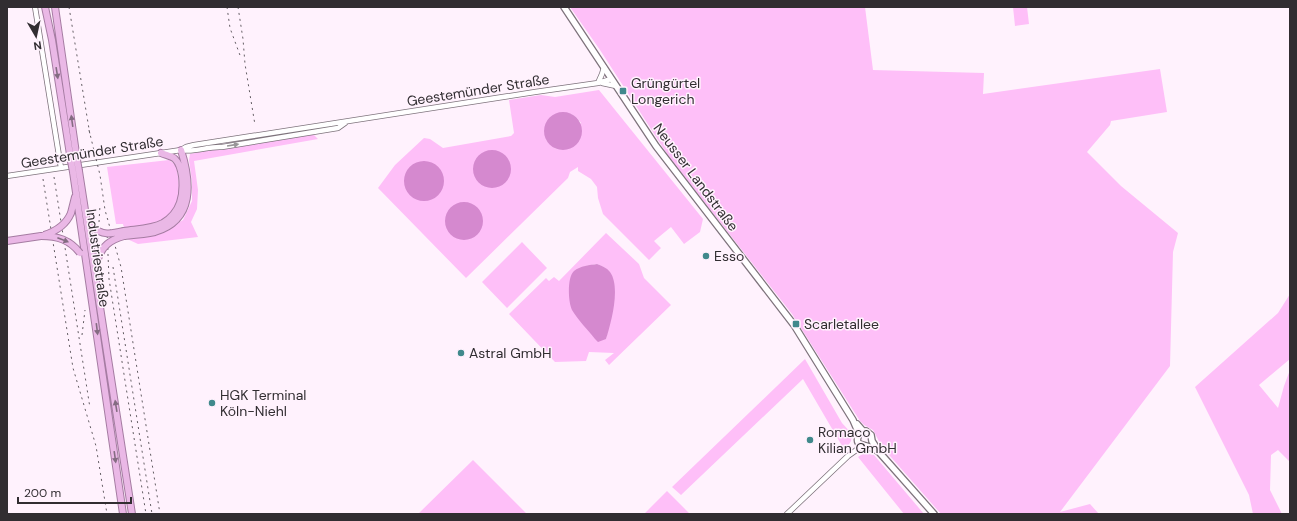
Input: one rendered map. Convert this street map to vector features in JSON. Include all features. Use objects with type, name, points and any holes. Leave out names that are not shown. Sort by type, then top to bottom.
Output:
[{"type":"highway","name":"Industriestraße","points":[[45,7],[102,319],[132,514]]},
{"type":"highway","name":"Industriestraße","points":[[55,7],[74,160]]},
{"type":"highway","points":[[102,319],[98,268],[100,251],[105,245],[115,238],[124,234],[153,227],[163,223],[172,216],[179,206],[182,196],[183,185],[180,166],[181,150]]},
{"type":"highway","points":[[79,190],[92,226],[98,232],[124,234],[154,232],[166,227],[176,219],[184,208],[188,197],[185,163],[181,150]]},
{"type":"highway","points":[[161,153],[175,159],[180,166]]},
{"type":"highway","name":"Industriestraße","points":[[79,190],[91,290],[123,514]]},
{"type":"highway","points":[[7,241],[42,236],[58,230],[67,221],[72,213],[79,190]]},
{"type":"highway","points":[[42,236],[61,238],[70,242],[80,253],[84,260],[91,290]]},
{"type":"main road","name":"Neusser Landstraße","points":[[564,7],[676,174],[794,325],[861,433],[866,432],[871,434],[872,441],[879,452],[934,514]]},
{"type":"main road","points":[[861,433],[858,438],[863,445],[872,441]]},
{"type":"main road","name":"Neusser Landstraße","points":[[863,445],[879,452]]},
{"type":"street","points":[[35,7],[61,168]]},
{"type":"street","points":[[604,67],[598,83],[616,86]]},
{"type":"street","name":"Geestemünder Straße","points":[[7,176],[181,150],[186,146],[598,83],[611,79]]},
{"type":"street","points":[[787,514],[848,456],[863,445]]},
{"type":"shaded area","points":[[570,7],[865,7],[873,70],[984,73],[983,94],[1160,69],[1167,112],[1111,121],[1110,125],[1087,152],[1121,186],[1178,233],[1173,252],[1170,366],[1060,512],[1090,504],[1099,514],[941,514],[882,447],[873,430],[860,421],[792,314],[669,157],[600,50]]},
{"type":"shaded area","points":[[1013,7],[1027,7],[1029,24],[1015,26]]},
{"type":"shaded area","points":[[599,90],[703,219],[700,232],[684,244],[671,227],[654,241],[661,248],[649,260],[603,214],[598,198],[597,187],[591,179],[578,171],[578,167],[570,172],[568,178],[466,278],[378,188],[395,165],[424,138],[430,139],[443,148],[511,136],[514,133],[509,100],[541,95],[555,97]],"holes":[[[571,114],[581,123],[556,149],[547,141],[544,130]]]},
{"type":"shaded area","points":[[559,112],[567,112],[574,115],[579,120],[582,131],[579,142],[574,147],[567,150],[559,150],[552,147],[547,142],[544,135],[544,127],[547,120],[552,115]]},
{"type":"shaded area","points":[[313,134],[318,139],[194,161],[198,190],[197,209],[191,222],[198,237],[138,244],[125,238],[159,234],[183,220],[192,201],[192,181],[189,160],[190,154],[212,149]]},
{"type":"shaded area","points":[[488,150],[496,150],[506,155],[510,162],[510,176],[506,183],[496,188],[488,188],[478,183],[476,180],[473,173],[473,165],[478,155],[481,153]]},
{"type":"shaded area","points":[[169,160],[176,165],[179,181],[179,196],[174,210],[161,221],[153,224],[124,228],[123,224],[116,224],[107,167]]},
{"type":"shaded area","points":[[428,161],[435,164],[441,170],[444,181],[443,189],[435,198],[428,201],[420,201],[413,198],[405,189],[404,177],[407,170],[416,162]]},
{"type":"shaded area","points":[[460,202],[468,202],[475,205],[480,210],[483,221],[480,232],[475,237],[468,240],[460,240],[453,237],[448,232],[445,225],[445,217],[448,210],[453,205]]},
{"type":"shaded area","points":[[606,233],[639,264],[644,278],[671,305],[609,365],[605,360],[614,353],[589,352],[586,361],[555,362],[509,314],[546,278],[549,281],[554,277],[559,281]],"holes":[[[597,264],[605,268],[611,316],[606,339],[586,266]]]},
{"type":"shaded area","points":[[522,242],[547,268],[507,308],[482,282]]},
{"type":"shaded area","points":[[597,264],[606,268],[610,272],[615,287],[614,305],[606,339],[598,342],[572,310],[569,290],[570,278],[576,269]]},
{"type":"shaded area","points":[[1290,294],[1290,359],[1259,385],[1278,408],[1290,370],[1290,462],[1278,450],[1271,455],[1270,490],[1282,514],[1253,514],[1249,495],[1195,387],[1278,313]]},
{"type":"shaded area","points":[[805,359],[842,423],[852,434],[851,441],[845,451],[803,379],[681,495],[672,487]]},
{"type":"shaded area","points":[[864,453],[874,455],[924,514],[904,514],[858,457]]},
{"type":"shaded area","points":[[473,460],[527,514],[418,514]]},
{"type":"shaded area","points":[[667,491],[690,514],[644,514]]},
{"type":"railway","points":[[69,7],[90,135]]},
{"type":"railway","points":[[227,7],[230,28],[241,58]]},
{"type":"railway","points":[[238,7],[255,125]]},
{"type":"railway","points":[[89,130],[100,175],[105,210],[121,267],[160,514]]},
{"type":"railway","points":[[54,177],[90,408]]},
{"type":"railway","points":[[43,179],[73,368],[96,446],[107,514]]},
{"type":"railway","points":[[98,240],[100,205]]},
{"type":"railway","points":[[107,230],[109,279],[146,514]]},
{"type":"railway","points":[[113,267],[152,514]]},
{"type":"railway","points":[[82,335],[85,310]]},
{"type":"place","name":"Grüngürtel Longerich","points":[[623,91]]},
{"type":"place","name":"Esso","points":[[706,256]]},
{"type":"place","name":"Scarletallee","points":[[796,324]]},
{"type":"place","name":"Astral GmbH","points":[[461,353]]},
{"type":"place","name":"HGK Terminal Köln-Niehl","points":[[212,403]]},
{"type":"place","name":"Romaco Kilian GmbH","points":[[810,440]]}]
